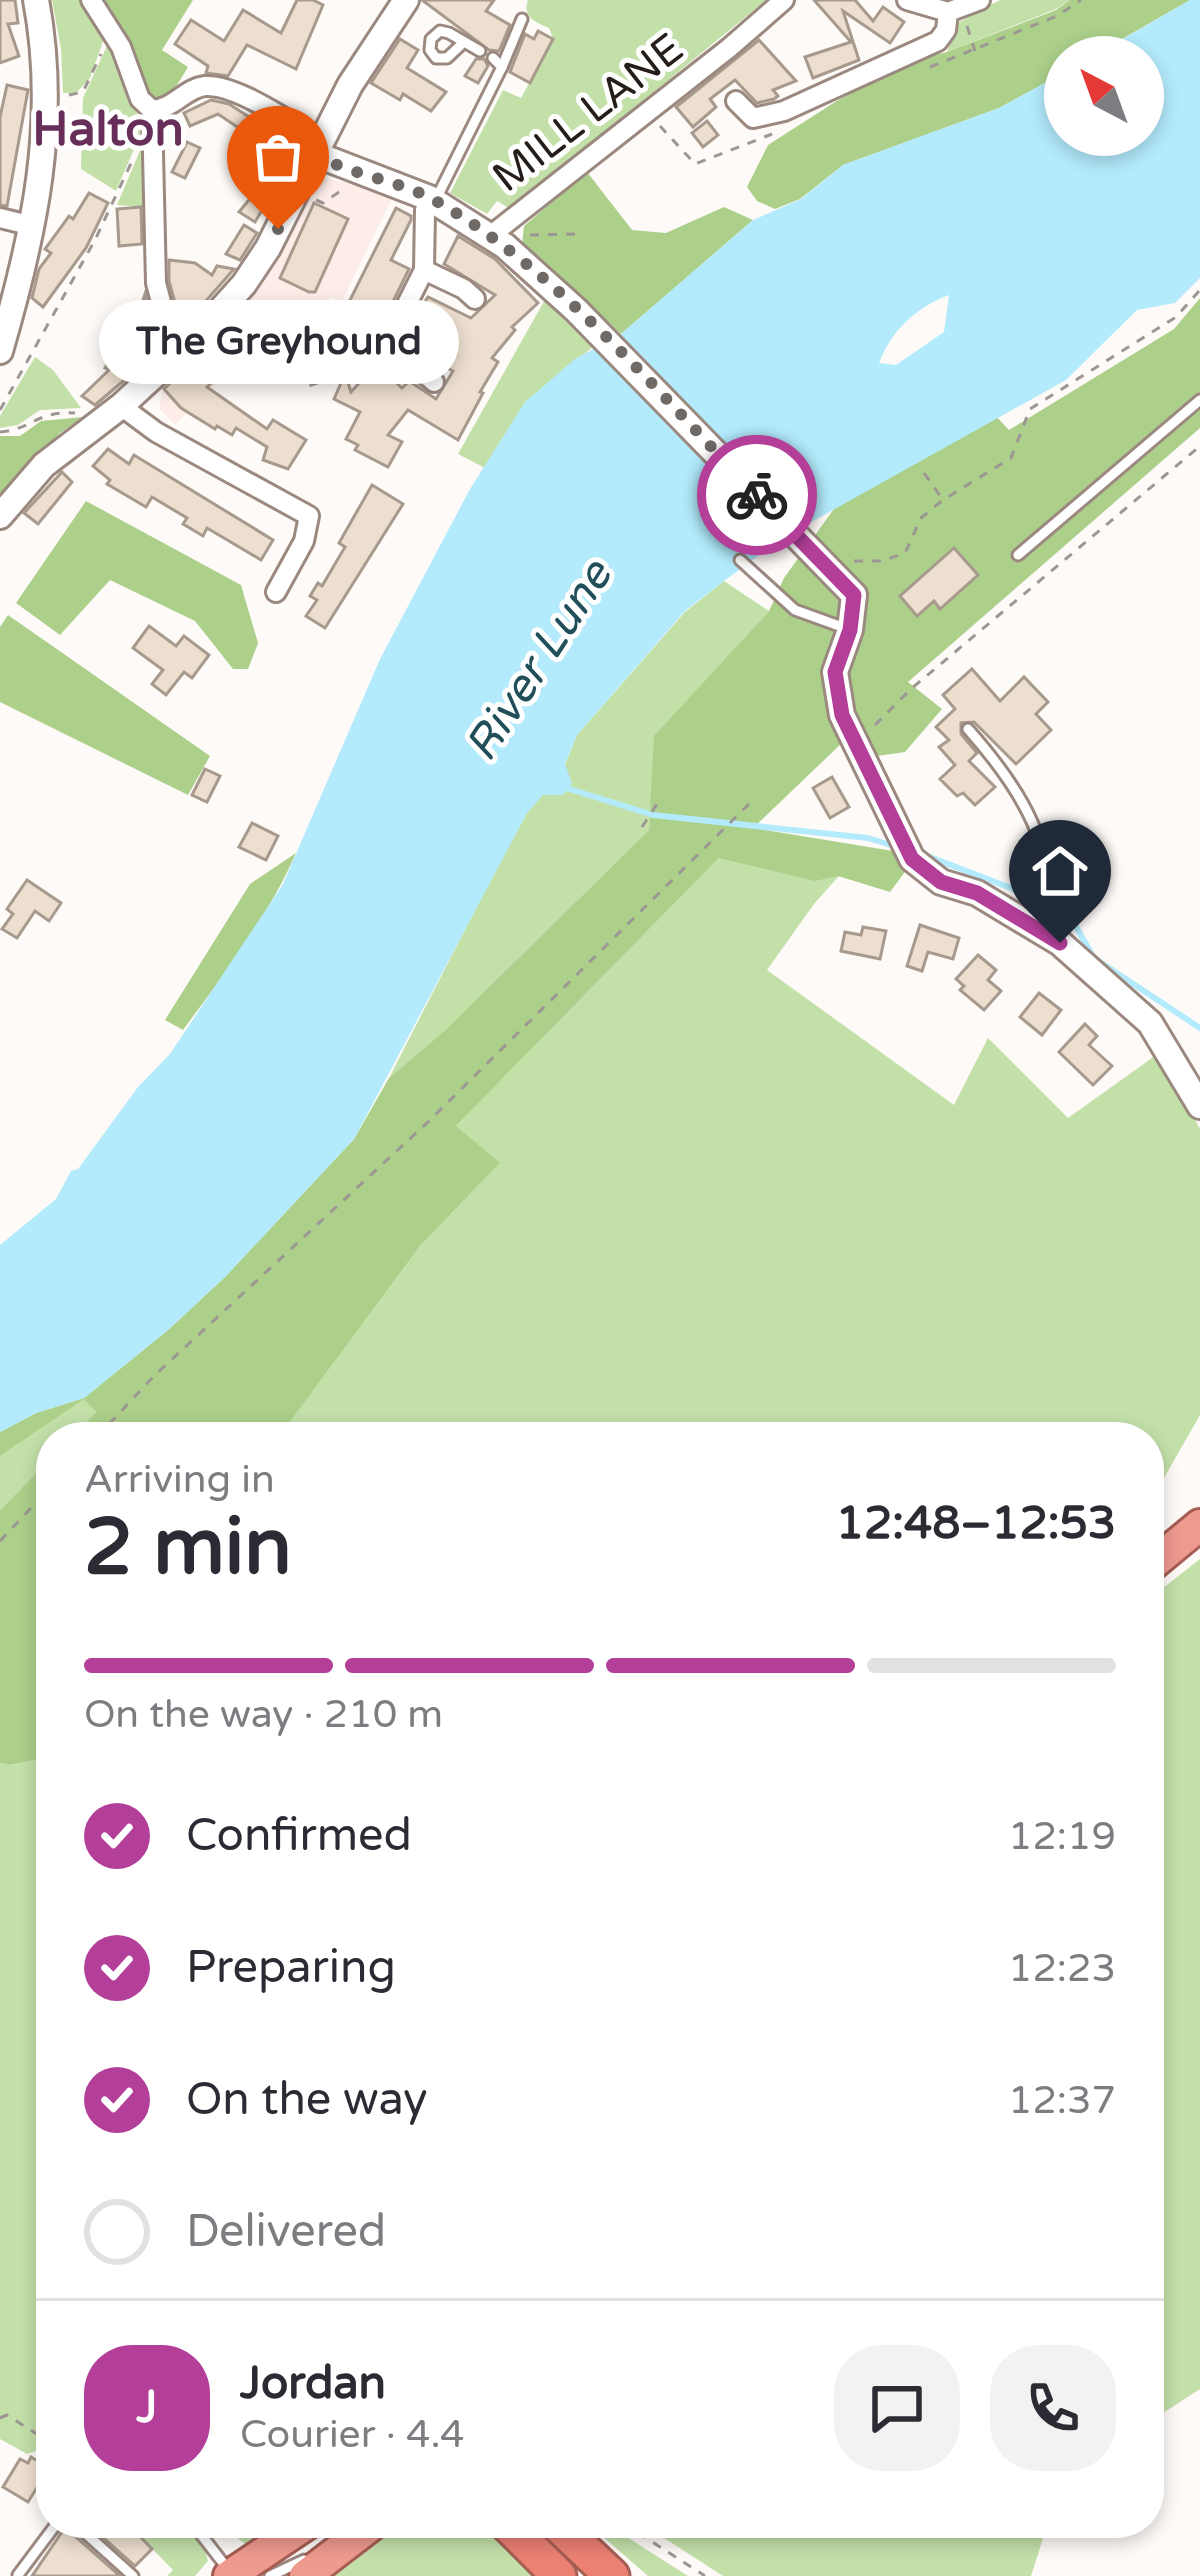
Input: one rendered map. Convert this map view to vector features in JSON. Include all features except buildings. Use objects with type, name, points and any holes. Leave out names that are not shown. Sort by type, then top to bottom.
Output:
[{"type":"highway","points":[[1164,1555],[1200,1525]]},
{"type":"highway","points":[[232,2576],[286,2538]]},
{"type":"highway","points":[[305,2576],[355,2538]]},
{"type":"highway","points":[[519,2538],[559,2576]]},
{"type":"highway","points":[[572,2538],[612,2576]]},
{"type":"street","points":[[0,352],[33,226],[44,160],[46,97],[36,0]]},
{"type":"street","points":[[91,0],[112,31],[152,118],[156,283],[170,336],[180,351]]},
{"type":"street","points":[[0,516],[66,445],[121,406],[180,351],[253,273],[350,86],[406,0]]},
{"type":"street","name":"MILL LANE","points":[[495,232],[784,0]]},
{"type":"street","points":[[907,0],[956,16]]},
{"type":"street","points":[[736,100],[753,118],[784,111],[938,40],[956,16],[980,0]]},
{"type":"street","points":[[152,118],[195,89],[213,87],[268,109],[318,147],[495,232],[854,595],[850,630],[835,672],[842,715],[906,848],[941,882],[977,893],[1052,929],[1150,1023],[1200,1106]]},
{"type":"street","points":[[432,199],[424,210],[424,270],[380,353],[434,382]]},
{"type":"street","points":[[0,218],[33,226]]},
{"type":"street","points":[[424,270],[475,299]]},
{"type":"street","points":[[121,406],[156,432],[309,516]]},
{"type":"street","points":[[276,592],[321,497]]},
{"type":"lane","points":[[432,199],[523,19]]},
{"type":"lane","points":[[464,42],[480,51]]},
{"type":"lane","points":[[493,58],[502,67]]},
{"type":"lane","points":[[1018,555],[1200,400]]},
{"type":"lane","points":[[740,560],[795,610],[850,630]]},
{"type":"lane","points":[[968,729],[1008,774],[1030,810],[1044,856],[1052,929]]},
{"type":"lane","points":[[18,2575],[45,2538]]},
{"type":"lane","points":[[91,2538],[133,2576]]},
{"type":"lane","points":[[203,2538],[232,2576]]},
{"type":"lane","points":[[270,2576],[348,2544]]},
{"type":"path","points":[[920,70],[1057,16],[1081,0]]},
{"type":"path","points":[[956,16],[975,51]]},
{"type":"path","points":[[46,97],[83,92],[112,31]]},
{"type":"path","points":[[0,410],[95,240],[152,118]]},
{"type":"path","points":[[655,120],[694,164],[781,130]]},
{"type":"path","points":[[495,232],[577,235]]},
{"type":"path","points":[[818,557],[881,560],[905,553],[921,518],[1011,458],[1030,410],[1176,317],[1200,290]]},
{"type":"path","points":[[0,432],[21,430],[40,415],[87,414]]},
{"type":"path","points":[[856,743],[911,689],[1200,446]]},
{"type":"path","points":[[924,473],[943,500]]},
{"type":"path","points":[[642,827],[659,801]]},
{"type":"path","points":[[111,1422],[155,1375],[429,1120],[752,801]]},
{"type":"path","points":[[0,1541],[36,1503]]},
{"type":"path","points":[[0,2418],[7,2416],[36,2434]]},
{"type":"path","points":[[646,2538],[705,2576]]},
{"type":"shaded area","points":[[317,177],[369,187],[392,198],[342,301],[330,297],[285,381],[236,364],[175,425],[159,408],[164,382]]},
{"type":"green space","points":[[52,0],[79,0],[106,33],[90,78],[76,93],[63,93]]},
{"type":"green space","points":[[100,0],[193,0],[162,50],[188,67],[174,90],[159,100],[146,92]]},
{"type":"green space","points":[[528,0],[766,0],[511,209],[497,201],[487,214],[450,193],[503,90],[521,98],[553,39],[549,28],[528,15]]},
{"type":"green space","points":[[1000,0],[1070,0],[947,52],[957,23]]},
{"type":"green space","points":[[1070,0],[1190,0],[1127,36],[1044,36],[1044,83],[999,108],[843,165],[800,199],[775,209],[757,201],[747,187],[768,145],[835,102],[910,61],[947,52],[1056,10]]},
{"type":"green space","points":[[111,37],[141,133],[116,191],[81,169],[83,98]]},
{"type":"green space","points":[[144,141],[143,207],[117,205]]},
{"type":"green space","points":[[587,172],[632,230],[666,233],[724,207],[753,220],[621,334],[522,245],[524,226]]},
{"type":"green space","points":[[547,296],[594,346],[525,402],[485,468],[458,454]]},
{"type":"green space","points":[[1200,298],[1200,428],[908,682],[942,709],[905,752],[870,757],[842,743],[753,828],[893,851],[907,869],[890,892],[838,876],[815,881],[719,858],[456,1126],[500,1163],[420,1246],[290,1422],[86,1422],[96,1412],[84,1399],[50,1422],[36,1422],[36,1432],[0,1456],[0,1432],[36,1413],[84,1398],[225,1277],[354,1139],[389,1078],[444,1031],[649,830],[654,736],[769,611],[784,578],[844,495],[991,411],[1009,430],[1174,329]]},
{"type":"green space","points":[[35,357],[53,370],[81,408],[40,410],[18,425],[0,428],[0,416]]},
{"type":"green space","points":[[83,417],[60,433],[0,498],[0,436],[20,436],[41,421]]},
{"type":"green space","points":[[86,501],[241,585],[258,643],[248,669],[233,669],[195,621],[110,580],[60,635],[16,603]]},
{"type":"green space","points":[[724,581],[769,611],[655,736],[649,830],[444,1031],[389,1078],[495,871],[527,813],[565,765],[577,735],[685,612]]},
{"type":"green space","points":[[8,615],[210,756],[188,795],[0,702],[0,627]]},
{"type":"green space","points":[[296,853],[259,922],[183,1030],[165,1020],[250,884]]},
{"type":"green space","points":[[719,858],[855,858],[814,904],[767,970],[954,1105],[988,1038],[1068,1118],[1159,1053],[1200,1129],[1200,1415],[1164,1478],[1164,1422],[290,1422],[420,1246],[499,1164],[455,1127]]},
{"type":"green space","points":[[84,1398],[96,1412],[86,1422],[49,1422]]},
{"type":"green space","points":[[36,1431],[36,1473],[0,1510],[0,1456]]},
{"type":"green space","points":[[36,1473],[36,1760],[10,1765],[0,1763],[0,1510]]},
{"type":"green space","points":[[1200,1559],[1200,2389],[1164,2412],[1164,1587]]},
{"type":"green space","points":[[36,1760],[36,2451],[27,2454],[0,2439],[0,1763]]},
{"type":"green space","points":[[142,2538],[196,2538],[204,2546],[208,2561],[195,2576],[167,2576],[173,2570]]},
{"type":"green space","points":[[377,2538],[495,2538],[539,2576],[327,2576]]},
{"type":"green space","points":[[604,2538],[628,2538],[688,2576],[648,2576]]},
{"type":"green space","points":[[664,2538],[1043,2538],[1031,2576],[723,2576]]},
{"type":"water","name":"River Lune","points":[[1190,0],[1200,0],[1200,278],[1175,303],[1137,310],[1066,380],[781,539],[685,611],[577,735],[565,764],[572,783],[563,795],[543,795],[527,813],[354,1139],[225,1277],[168,1330],[84,1398],[36,1413],[0,1432],[0,1245],[56,1199],[71,1171],[78,1169],[138,1087],[170,1054],[283,884],[380,659],[470,489],[525,402],[575,359],[621,334],[753,220],[801,199],[843,165],[999,108],[1044,83],[1044,156],[1164,156],[1164,36],[1128,36]],"holes":[[[949,295],[944,332],[896,365],[879,363],[891,340],[926,306]]]},
{"type":"waterway","points":[[563,787],[653,815],[868,838],[897,847]]},
{"type":"waterway","points":[[922,854],[1066,909],[1094,958],[1200,1028]]},
{"type":"way so far","points":[[278,229],[315,154],[435,201],[505,246],[572,306],[757,495]]},
{"type":"place","name":"The Greyhound","points":[[278,229]]},
{"type":"district","name":"Halton","points":[[108,130]]},
{"type":"route","points":[[757,495],[854,595],[850,630],[835,672],[842,715],[912,859],[941,882],[977,893],[1060,943]]}]
